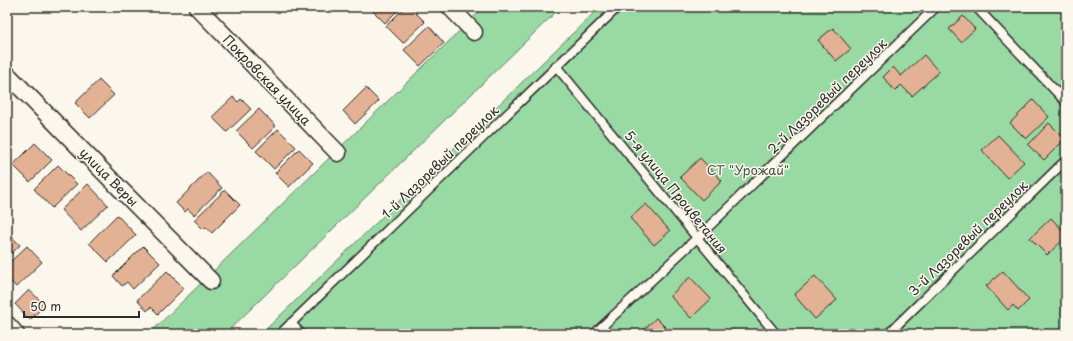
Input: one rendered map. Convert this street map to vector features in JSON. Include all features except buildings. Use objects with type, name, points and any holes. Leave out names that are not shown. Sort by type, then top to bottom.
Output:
[{"type":"street","name":"Покровская улица","points":[[197,7],[338,153]]},
{"type":"street","points":[[450,7],[474,32]]},
{"type":"street","name":"улица Веры","points":[[7,74],[211,281]]},
{"type":"street","points":[[7,324],[16,334]]},
{"type":"lane","name":"1-й Лазоревый переулок","points":[[280,334],[618,7]]},
{"type":"lane","name":"2-й Лазоревый переулок","points":[[594,334],[697,238],[936,7]]},
{"type":"lane","points":[[976,7],[1066,102]]},
{"type":"lane","name":"5-я улица Процветания","points":[[556,66],[776,334]]},
{"type":"lane","name":"3-й Лазоревый переулок","points":[[888,334],[1066,160]]},
{"type":"lane","points":[[291,322],[301,334]]},
{"type":"green space","points":[[484,7],[561,7],[225,334],[149,334]]},
{"type":"green space","name":"СТ \"Урожай\"","points":[[600,7],[1066,7],[1066,334],[261,334]]}]
